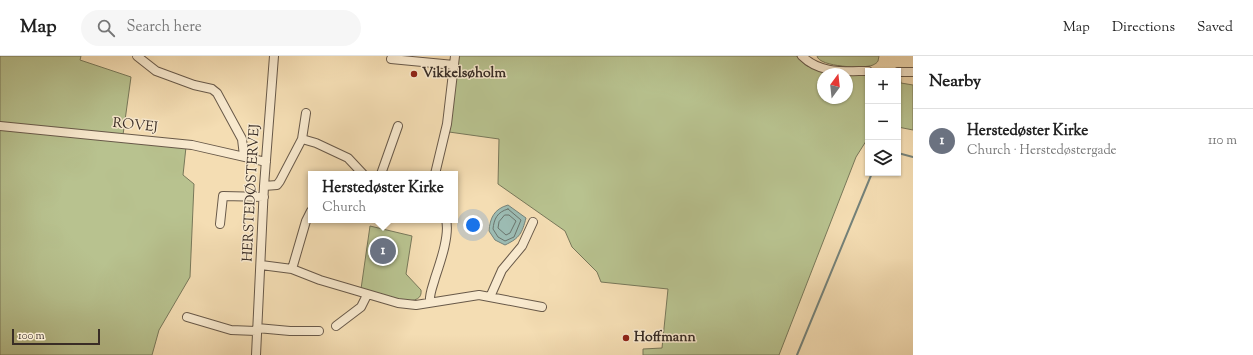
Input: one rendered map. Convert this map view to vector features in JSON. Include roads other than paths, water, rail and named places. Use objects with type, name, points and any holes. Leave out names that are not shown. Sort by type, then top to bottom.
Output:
[{"type":"street","points":[[137,56],[156,71],[194,85],[212,89],[217,93],[242,139],[244,156]]},
{"type":"street","name":"HERSTEDØSTERVEJ","points":[[256,355],[264,186],[273,56]]},
{"type":"street","points":[[436,171],[447,124],[456,56]]},
{"type":"street","points":[[802,56],[811,64],[833,71],[865,71]]},
{"type":"street","points":[[391,59],[454,65]]},
{"type":"street","points":[[901,72],[913,72]]},
{"type":"street","points":[[264,186],[277,185],[302,139],[306,113]]},
{"type":"street","name":"ROVEJ","points":[[0,126],[187,144],[266,162]]},
{"type":"street","points":[[382,171],[398,126]]},
{"type":"street","points":[[302,139],[316,143],[348,158],[360,171]]},
{"type":"street","points":[[220,224],[222,196],[264,197]]},
{"type":"street","points":[[292,269],[308,216]]},
{"type":"street","points":[[490,296],[502,270],[525,242],[533,222]]},
{"type":"street","points":[[430,302],[429,297],[438,269],[447,231],[446,223]]},
{"type":"street","points":[[261,265],[292,269],[320,280],[398,303],[416,305],[467,296],[490,296],[542,308]]},
{"type":"street","points":[[336,326],[361,307],[367,295]]},
{"type":"street","points":[[187,317],[231,330],[319,331]]},
{"type":"water","points":[[508,205],[526,218],[520,234],[514,240],[505,245],[495,240],[489,231],[490,222],[496,212]]},
{"type":"waterway","points":[[901,154],[913,157]]},
{"type":"waterway","points":[[797,355],[871,176]]},
{"type":"place","name":"Vikkelsøholm","points":[[414,74]]},
{"type":"place","name":"Herstedøster Kirke","points":[[383,251]]},
{"type":"place","name":"Hoffmann","points":[[626,338]]}]
